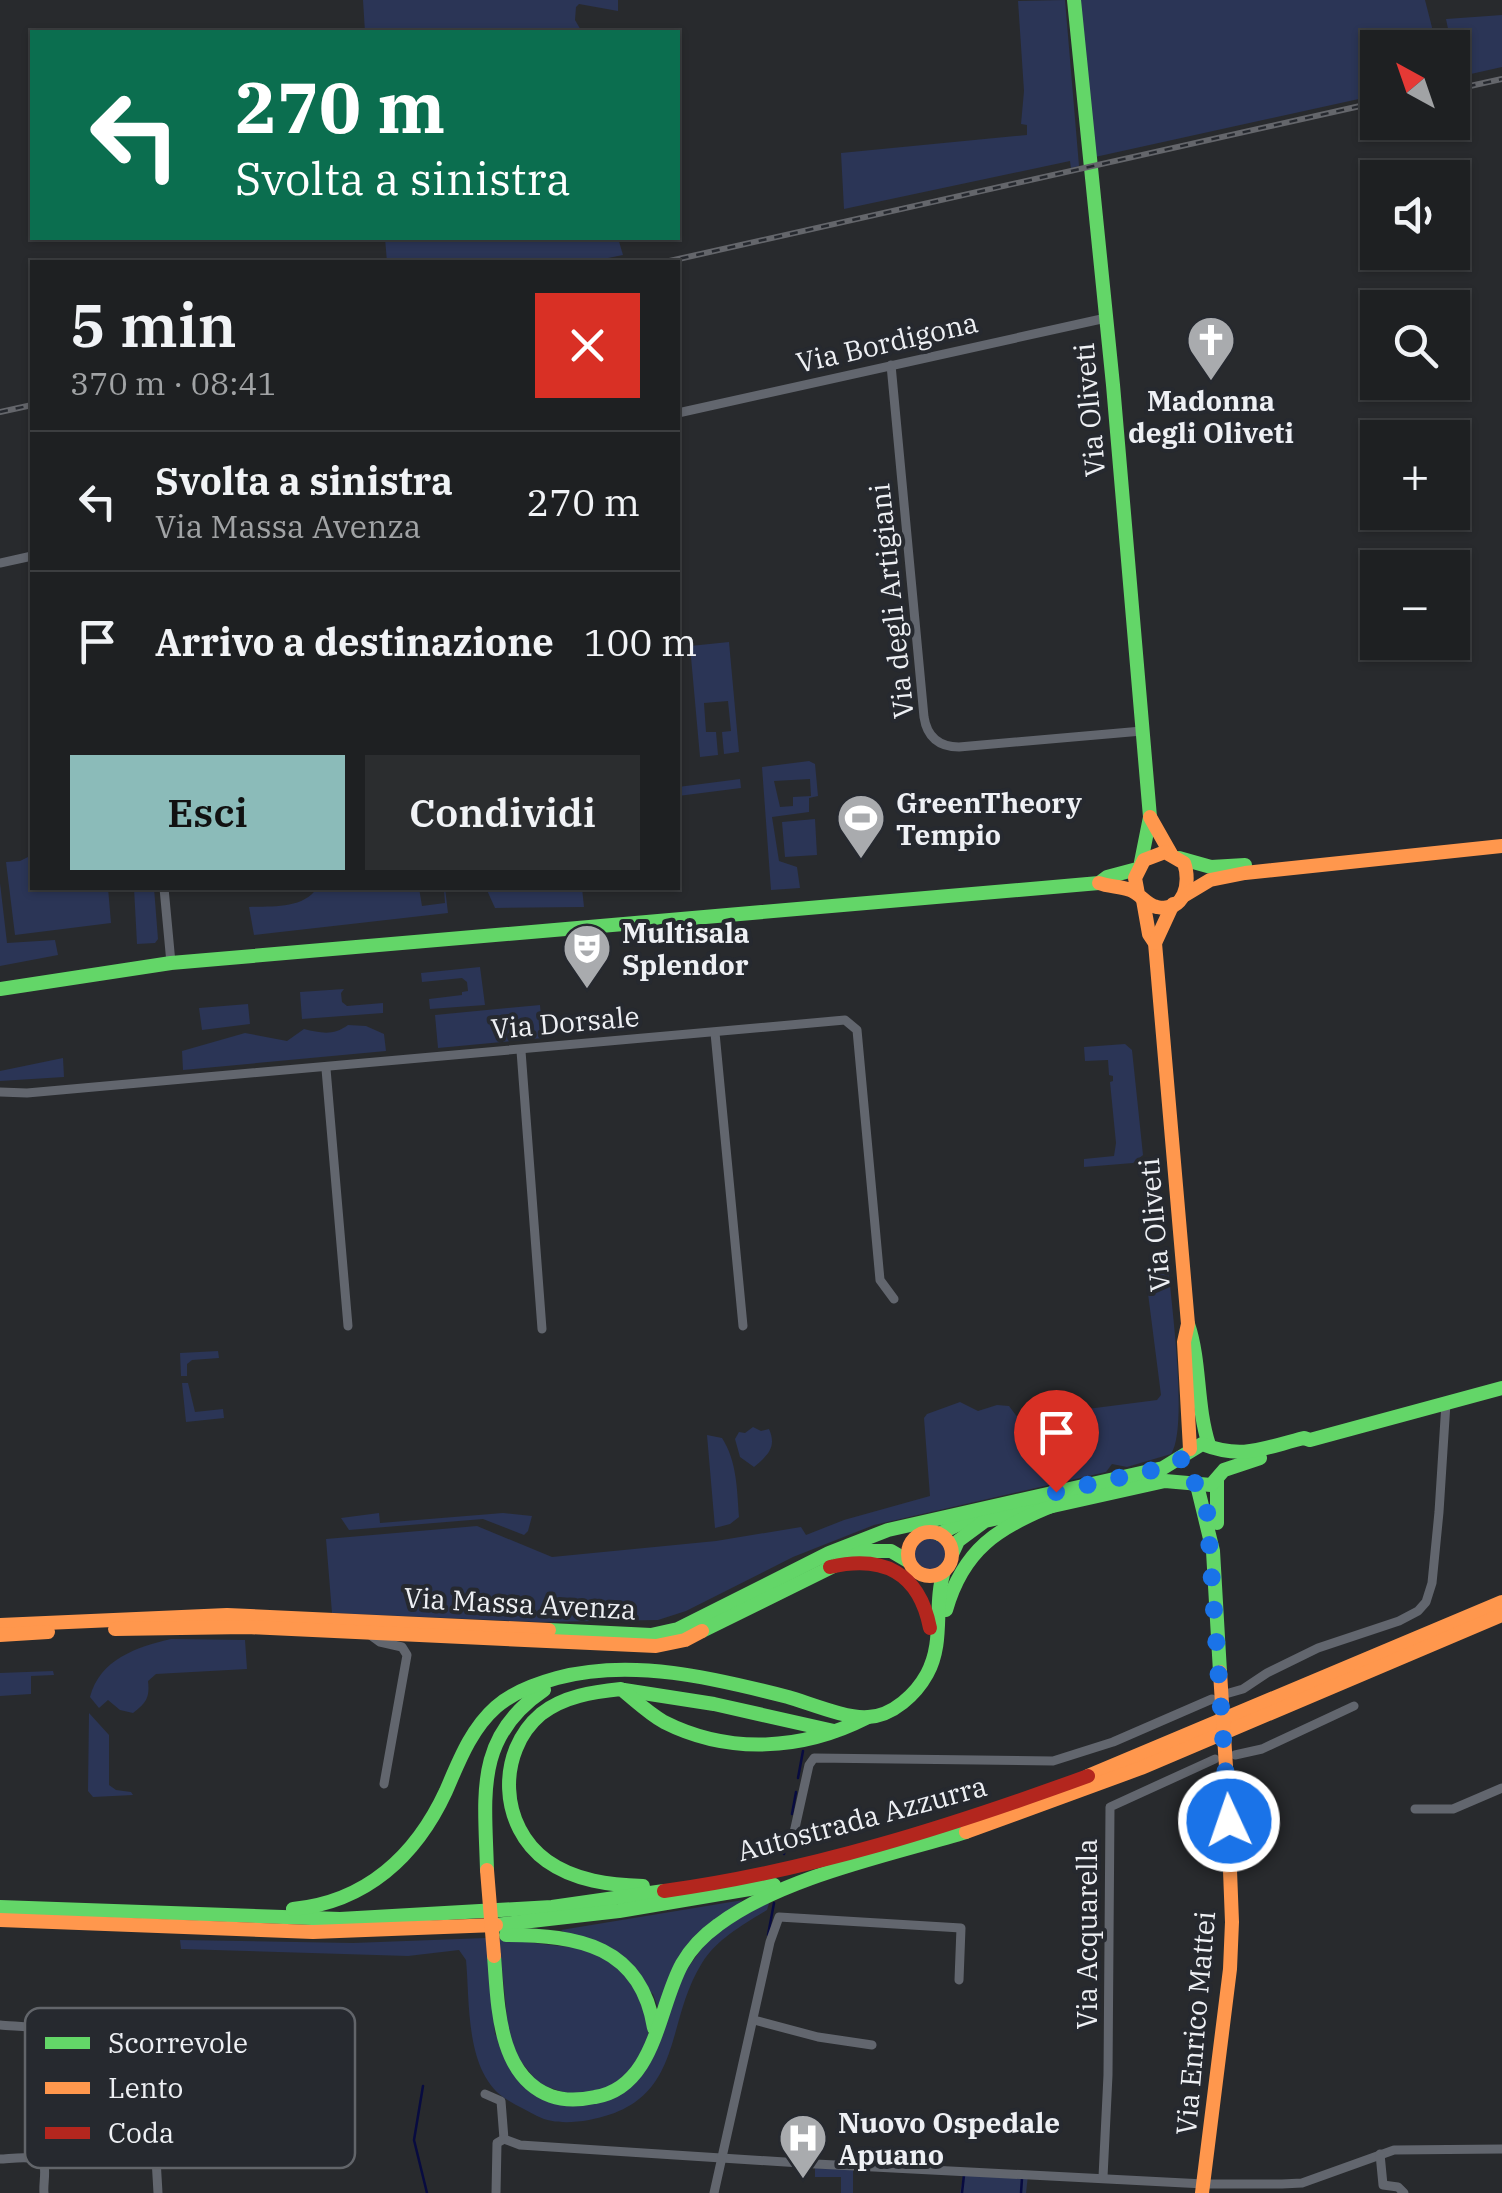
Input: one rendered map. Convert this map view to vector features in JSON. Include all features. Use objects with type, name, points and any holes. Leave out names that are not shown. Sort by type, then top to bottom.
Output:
[{"type":"main road","name":"Via Oliveti","points":[[1074,0],[1150,816],[1139,865]]},
{"type":"main road","name":"Via Oliveti","points":[[1150,816],[1174,856]]},
{"type":"main road","points":[[1098,883],[1107,888],[1126,888],[1157,907],[1179,900],[1204,880],[1320,863],[1502,846]]},
{"type":"main road","points":[[0,988],[170,964],[1098,883],[1139,865],[1153,854],[1212,868],[1312,860],[1320,863]]},
{"type":"main road","points":[[1174,856],[1184,863],[1189,879],[1179,900]]},
{"type":"main road","points":[[1139,865],[1135,886],[1141,897]]},
{"type":"main road","name":"Via Oliveti","points":[[1141,897],[1149,934],[1155,943],[1188,1324],[1184,1342],[1187,1453]]},
{"type":"main road","name":"Via Oliveti","points":[[1155,943],[1179,900]]},
{"type":"main road","name":"Via Oliveti","points":[[1188,1324],[1195,1340],[1201,1415],[1214,1448]]},
{"type":"main road","name":"Via Massa Avenza","points":[[0,1636],[192,1626],[651,1635],[678,1629],[857,1540],[910,1524],[1162,1468],[1187,1453],[1214,1448],[1241,1453],[1304,1438],[1310,1440],[1502,1388]]},
{"type":"main road","name":"Via Massa Avenza","points":[[952,1554],[958,1541],[984,1521],[1165,1481],[1193,1482],[1221,1476],[1250,1460],[1306,1446],[1310,1440]]},
{"type":"main road","points":[[1214,1448],[1221,1476]]},
{"type":"main road","points":[[1187,1453],[1183,1470],[1193,1482]]},
{"type":"main road","name":"Via Enrico Mattei","points":[[1213,1558],[1221,1476]]},
{"type":"main road","name":"Via Enrico Mattei","points":[[1193,1482],[1207,1511],[1213,1558],[1232,1892],[1230,1969],[1203,2188]]},
{"type":"main road","points":[[857,1540],[912,1540],[922,1533],[938,1534],[972,1516],[1013,1503]]},
{"type":"main road","points":[[737,1878],[638,1886],[594,1882],[561,1870],[535,1852],[516,1826],[509,1801],[508,1774],[518,1742],[539,1716],[559,1702],[588,1693],[622,1690],[660,1720],[685,1732],[743,1744],[772,1745],[835,1731],[882,1715],[900,1706],[923,1682],[943,1642],[949,1596],[965,1562],[998,1530],[1054,1505]]},
{"type":"main road","points":[[934,1658],[938,1644],[938,1594],[952,1554],[950,1544],[938,1534]]},
{"type":"main road","points":[[912,1540],[912,1566],[931,1600],[934,1658]]},
{"type":"main road","name":"Via Massa Avenza","points":[[0,1625],[227,1616],[656,1646],[685,1640],[873,1548],[891,1550],[912,1566]]},
{"type":"main road","points":[[830,1567],[873,1562],[906,1579],[925,1604],[934,1658]]},
{"type":"main road","points":[[912,1566],[930,1577],[944,1571]]},
{"type":"main road","name":"Autostrada Azzurra","points":[[198,1914],[340,1919],[552,1907],[737,1878],[875,1845],[1070,1783],[1502,1602]]},
{"type":"main road","name":"Autostrada Azzurra","points":[[828,1874],[1091,1789],[1502,1616]]},
{"type":"main road","points":[[0,1907],[198,1914],[304,1908],[350,1895],[373,1883],[404,1857],[434,1816],[472,1732],[518,1692],[540,1682],[576,1674],[643,1670],[719,1680],[866,1718]]},
{"type":"main road","points":[[576,1674],[530,1698],[510,1716],[494,1742],[487,1765],[487,1870],[500,2030],[519,2072],[536,2087],[552,2096],[577,2101],[596,2098],[628,2082],[653,2048],[672,1987],[682,1964],[699,1941],[722,1921],[757,1900],[828,1874]]},
{"type":"main road","points":[[551,1686],[581,1681],[714,1704],[835,1731]]},
{"type":"main road","points":[[361,1932],[548,1920],[700,1900],[828,1874]]},
{"type":"main road","points":[[0,1920],[424,1936],[534,1934],[593,1945],[628,1966],[642,1982],[652,2002],[653,2048]]},
{"type":"street","name":"Via Bordigona","points":[[680,413],[1106,318]]},
{"type":"street","name":"Via degli Artigiani","points":[[891,365],[924,717],[931,736],[939,744],[960,748],[1142,731]]},
{"type":"street","points":[[0,563],[30,556]]},
{"type":"street","points":[[164,890],[170,964]]},
{"type":"street","name":"Via Dorsale","points":[[0,1092],[326,1069],[845,1020],[857,1030],[880,1280],[894,1300]]},
{"type":"street","points":[[715,1033],[743,1326]]},
{"type":"street","points":[[521,1052],[542,1329]]},
{"type":"street","points":[[326,1069],[348,1326]]},
{"type":"street","points":[[1229,1694],[1318,1648],[1399,1622],[1426,1602],[1432,1583],[1440,1512],[1446,1403]]},
{"type":"street","points":[[370,1627],[380,1642],[402,1647],[408,1655],[384,1784]]},
{"type":"street","points":[[791,1846],[809,1765],[814,1758],[1053,1761],[1102,1746],[1212,1698]]},
{"type":"street","name":"Via Acquarella","points":[[1103,2177],[1108,2075],[1110,1807],[1262,1749],[1354,1706]]},
{"type":"street","points":[[1415,1809],[1452,1809],[1502,1788]]},
{"type":"street","points":[[714,2193],[775,1922],[786,1916],[961,1928],[959,1980]]},
{"type":"street","points":[[754,2020],[818,2037],[872,2045]]},
{"type":"street","points":[[0,2025],[25,2027]]},
{"type":"street","points":[[485,2094],[502,2102],[504,2139]]},
{"type":"street","points":[[504,2139],[520,2145],[1103,2177],[1203,2188],[1302,2182],[1394,2150],[1502,2149]]},
{"type":"street","points":[[496,2193],[497,2143],[504,2139]]},
{"type":"street","points":[[1380,2154],[1382,2185],[1398,2187],[1404,2193]]},
{"type":"street","points":[[0,2159],[25,2158]]},
{"type":"street","points":[[41,2168],[44,2193]]},
{"type":"street","points":[[157,2168],[158,2193]]},
{"type":"shaded area","points":[[363,0],[618,0],[618,11],[579,4],[575,20],[581,30],[365,30]]},
{"type":"shaded area","points":[[1065,0],[1079,166],[1071,168],[1070,161],[844,209],[841,153],[1027,135],[1027,125],[1021,124],[1024,91],[1018,1]]},
{"type":"shaded area","points":[[1080,0],[1425,0],[1433,30],[1360,30],[1360,99],[1095,157]]},
{"type":"shaded area","points":[[1502,15],[1502,67],[1470,74],[1470,30],[1448,30],[1446,19]]},
{"type":"shaded area","points":[[385,240],[619,240],[623,255],[598,260],[387,260]]},
{"type":"shaded area","points":[[729,642],[739,752],[724,754],[722,732],[731,731],[728,701],[704,703],[706,732],[716,732],[718,755],[700,757],[690,646]]},
{"type":"shaded area","points":[[809,761],[815,764],[818,796],[809,798],[809,812],[772,817],[779,861],[797,867],[800,888],[771,890],[762,767]],"holes":[[[810,779],[811,796],[793,797],[793,806],[780,807],[774,781]]]},
{"type":"shaded area","points":[[740,779],[741,788],[680,796],[680,787]]},
{"type":"shaded area","points":[[815,819],[817,855],[785,857],[782,822]]},
{"type":"shaded area","points":[[30,856],[30,890],[108,890],[111,923],[15,935],[6,862]]},
{"type":"shaded area","points":[[0,883],[7,943],[55,940],[58,955],[0,966]]},
{"type":"shaded area","points":[[134,890],[154,890],[158,939],[155,943],[137,944]]},
{"type":"shaded area","points":[[315,890],[419,890],[422,906],[445,903],[445,890],[448,913],[254,935],[249,907],[296,903]]},
{"type":"shaded area","points":[[487,890],[582,890],[584,907],[495,908]]},
{"type":"shaded area","points":[[480,967],[485,1005],[430,1009],[429,999],[462,995],[468,991],[467,982],[462,978],[422,982],[421,973]]},
{"type":"shaded area","points":[[344,989],[342,1002],[347,1006],[383,1003],[383,1013],[302,1019],[300,992]]},
{"type":"shaded area","points":[[248,1004],[250,1024],[202,1030],[199,1008]]},
{"type":"shaded area","points":[[540,1005],[543,1038],[438,1048],[435,1015]]},
{"type":"shaded area","points":[[348,1025],[366,1026],[384,1034],[386,1051],[183,1070],[182,1051],[245,1033],[287,1041],[304,1029],[332,1032]]},
{"type":"shaded area","points":[[1125,1044],[1132,1050],[1143,1155],[1133,1163],[1084,1167],[1084,1159],[1114,1156],[1116,1143],[1110,1082],[1113,1076],[1109,1075],[1108,1060],[1085,1061],[1084,1047]]},
{"type":"shaded area","points":[[63,1058],[64,1077],[0,1081],[0,1071]]},
{"type":"shaded area","points":[[1145,1270],[1169,1274],[1179,1395],[1176,1440],[1171,1454],[1127,1467],[1112,1464],[1106,1472],[874,1525],[793,1557],[686,1611],[658,1620],[539,1622],[332,1613],[326,1539],[477,1526],[552,1557],[716,1541],[801,1527],[806,1535],[930,1496],[924,1418],[927,1414],[960,1402],[978,1411],[1009,1406],[1018,1418],[1157,1400],[1161,1395]]},
{"type":"shaded area","points":[[218,1351],[219,1358],[192,1360],[187,1364],[187,1376],[181,1376],[180,1353]]},
{"type":"shaded area","points":[[182,1383],[188,1383],[195,1412],[223,1409],[224,1418],[186,1422]]},
{"type":"shaded area","points":[[753,1427],[769,1429],[772,1441],[767,1454],[754,1467],[740,1457],[735,1439],[739,1432]]},
{"type":"shaded area","points":[[707,1435],[722,1438],[727,1447],[738,1496],[739,1517],[715,1528]]},
{"type":"shaded area","points":[[379,1513],[380,1523],[503,1513],[532,1516],[524,1535],[483,1519],[349,1530],[341,1518]]},
{"type":"shaded area","points":[[930,1538],[942,1543],[947,1555],[942,1567],[930,1572],[918,1567],[913,1555],[918,1543]]},
{"type":"shaded area","points":[[171,1639],[245,1640],[247,1669],[156,1674],[148,1681],[146,1700],[133,1713],[120,1710],[108,1700],[99,1708],[90,1697],[111,1664],[145,1646]]},
{"type":"shaded area","points":[[53,1671],[54,1675],[31,1676],[31,1694],[0,1696],[0,1673]]},
{"type":"shaded area","points":[[89,1713],[109,1735],[109,1785],[133,1795],[93,1797],[88,1791]]},
{"type":"shaded area","points":[[743,1900],[716,1921],[660,2013],[653,1994],[561,1930]]},
{"type":"shaded area","points":[[770,1900],[767,1910],[723,1940],[702,1963],[667,2058],[642,2097],[620,2111],[576,2122],[556,2122],[537,2116],[503,2097],[491,2085],[476,2052],[466,1960],[459,1950],[408,1956],[181,1949],[180,1940],[353,1943],[486,1938],[495,2034],[540,2096],[627,2090],[680,1979],[712,1934]]},
{"type":"shaded area","points":[[499,1939],[595,1950],[640,1987],[649,2037],[630,2073],[604,2090],[572,2095],[539,2084],[510,2048]]},
{"type":"shaded area","points":[[815,2168],[853,2170],[853,2193],[841,2193],[841,2177],[815,2177]]},
{"type":"shaded area","name":"Nuovo Ospedale Apuano","points":[[964,2173],[1028,2175],[1026,2193],[960,2193]]},
{"type":"waterway","points":[[798,1778],[803,1751]]},
{"type":"waterway","points":[[792,1814],[796,1792]]},
{"type":"waterway","points":[[784,1854],[787,1838]]},
{"type":"waterway","points":[[768,1935],[774,1903]]},
{"type":"waterway","points":[[423,2086],[414,2140],[427,2193]]},
{"type":"waterway","points":[[962,2193],[964,2175]]},
{"type":"waterway","points":[[1021,2193],[1022,2178]]},
{"type":"railway","points":[[1470,86],[1502,79]]},
{"type":"railway","points":[[674,260],[1360,106]]},
{"type":"railway","points":[[0,412],[30,405]]},
{"type":"traffic: fast","points":[[1074,0],[1113,385],[1150,817],[1141,862]]},
{"type":"traffic: fast","points":[[1179,858],[1211,867],[1245,865]]},
{"type":"traffic: fast","points":[[0,989],[171,963],[1099,883],[1137,869]]},
{"type":"traffic: fast","points":[[1188,1324],[1209,1445]]},
{"type":"traffic: fast","points":[[549,1630],[651,1635],[678,1629],[829,1553],[888,1530],[1163,1468],[1202,1444],[1229,1451],[1253,1451],[1304,1438],[1310,1440],[1502,1388]]},
{"type":"traffic: fast","points":[[952,1554],[958,1541],[985,1521],[1165,1481],[1211,1485],[1224,1470],[1260,1458]]},
{"type":"traffic: fast","points":[[1217,1481],[1217,1523]]},
{"type":"traffic: fast","points":[[1197,1485],[1213,1551],[1220,1672]]},
{"type":"traffic: fast","points":[[946,1610],[962,1571],[985,1543],[1016,1522],[1054,1505]]},
{"type":"traffic: fast","points":[[939,1534],[979,1514]]},
{"type":"traffic: fast","points":[[702,1631],[864,1551],[891,1551],[908,1561]]},
{"type":"traffic: fast","points":[[293,1909],[343,1897],[386,1872],[420,1836],[434,1814],[479,1725],[510,1697],[541,1683],[585,1672],[644,1670],[731,1683],[850,1716],[886,1713],[903,1703],[927,1674],[936,1649],[944,1571]]},
{"type":"traffic: fast","points":[[643,1886],[606,1883],[569,1873],[547,1861],[519,1829],[512,1810],[510,1768],[526,1730],[541,1714],[569,1699],[621,1689],[664,1722],[689,1733],[740,1744],[817,1737],[866,1718]]},
{"type":"traffic: fast","points":[[487,1870],[488,1770],[505,1727],[544,1690]]},
{"type":"traffic: fast","points":[[624,1690],[714,1704],[834,1731]]},
{"type":"traffic: fast","points":[[494,1956],[504,2036],[520,2072],[533,2086],[551,2096],[573,2100],[595,2097],[615,2090],[643,2062],[682,1964],[698,1942],[718,1925],[773,1893],[966,1832]]},
{"type":"traffic: fast","points":[[496,1925],[619,1911],[774,1885]]},
{"type":"traffic: fast","points":[[0,1907],[340,1919],[552,1907],[664,1891]]},
{"type":"traffic: fast","points":[[506,1935],[558,1938],[602,1951],[636,1979],[647,2000],[654,2028]]},
{"type":"traffic: slow","points":[[1150,817],[1171,854]]},
{"type":"traffic: slow","points":[[1185,895],[1210,880],[1245,873],[1502,846]]},
{"type":"traffic: slow","points":[[1099,883],[1130,890],[1153,906],[1166,908],[1180,901],[1184,894],[1184,863],[1165,852],[1144,860],[1135,878],[1138,894]]},
{"type":"traffic: slow","points":[[1143,900],[1149,934],[1155,943],[1188,1324],[1184,1342],[1190,1449]]},
{"type":"traffic: slow","points":[[1155,943],[1173,904]]},
{"type":"traffic: slow","points":[[930,1532],[946,1538],[952,1554],[946,1570],[930,1576],[914,1570],[908,1554],[914,1538],[930,1532]]},
{"type":"traffic: slow","points":[[1088,1776],[1502,1602]]},
{"type":"traffic: slow","points":[[0,1625],[227,1615],[549,1630]]},
{"type":"traffic: slow","points":[[966,1832],[1141,1768],[1502,1615]]},
{"type":"traffic: slow","points":[[115,1629],[247,1627],[656,1646],[685,1640],[702,1631]]},
{"type":"traffic: slow","points":[[0,1635],[48,1632]]},
{"type":"traffic: slow","points":[[1220,1672],[1226,1767]]},
{"type":"traffic: slow","points":[[1202,2193],[1230,1969],[1226,1767]]},
{"type":"traffic: slow","points":[[487,1870],[494,1956]]},
{"type":"traffic: slow","points":[[0,1920],[313,1932],[496,1925]]},
{"type":"traffic: jam","points":[[830,1567],[866,1564],[896,1572],[917,1593],[930,1628]]},
{"type":"traffic: jam","points":[[664,1891],[773,1872],[879,1845],[1088,1776]]},
{"type":"place","name":"Madonna degli Oliveti","points":[[1211,382]]},
{"type":"place","name":"GreenTheory Tempio","points":[[861,860]]},
{"type":"place","name":"Multisala Splendor","points":[[587,990]]},
{"type":"place","name":"Nuovo Ospedale Apuano","points":[[803,2180]]},
{"type":"route","points":[[1056,1492],[1162,1468],[1184,1458],[1183,1470],[1204,1498],[1213,1558],[1229,1821]]}]
